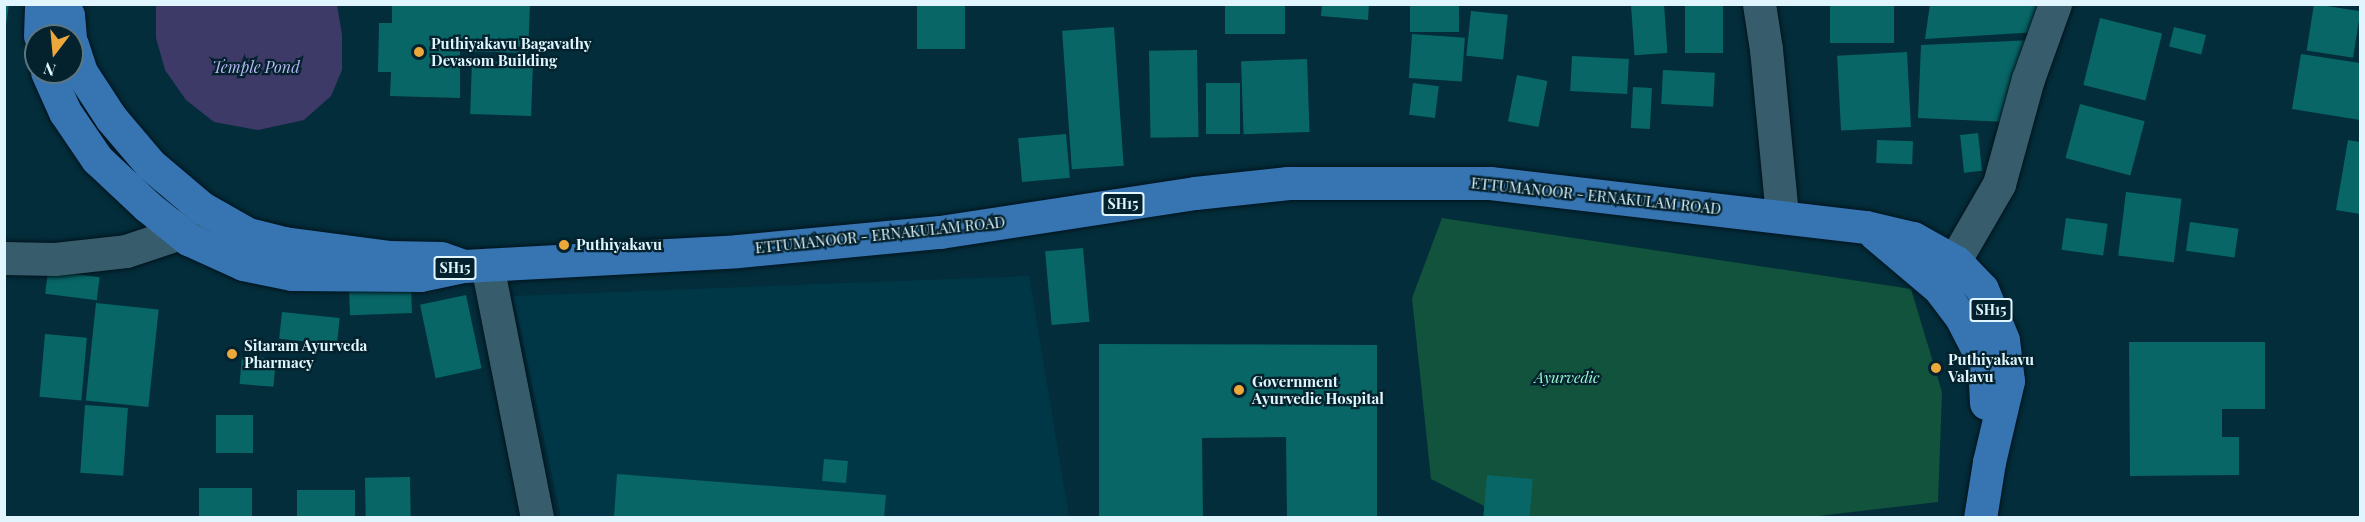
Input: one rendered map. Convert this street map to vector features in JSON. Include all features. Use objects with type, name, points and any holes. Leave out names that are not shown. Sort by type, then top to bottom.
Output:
[{"type":"main road","points":[[40,24],[41,4]]},
{"type":"main road","points":[[63,4],[69,24]]},
{"type":"main road","points":[[1759,4],[1766,49],[1782,216]]},
{"type":"main road","points":[[1947,275],[1999,184],[2028,79],[2055,4]]},
{"type":"main road","name":"ETTUMANOOR - ERNAKULAM ROAD","points":[[84,77],[111,118],[150,164],[202,208],[248,234],[284,243],[390,257],[441,258],[476,265]]},
{"type":"main road","name":"ETTUMANOOR - ERNAKULAM ROAD","points":[[52,84],[65,112],[97,159],[147,206],[180,233],[188,239],[243,264],[292,274],[420,275],[476,265],[738,250],[940,232],[1195,193],[1288,183],[1490,183],[1866,227],[1913,238],[1947,275],[1982,289],[2003,340],[2008,381],[1989,462],[1980,518]]},
{"type":"main road","points":[[4,258],[55,259],[126,251],[180,233],[202,208]]},
{"type":"main road","points":[[476,265],[537,518]]},
{"type":"shaded area","points":[[1029,276],[1069,517],[561,517],[513,296]]},
{"type":"green space","name":"Ayurvedic","points":[[1442,218],[1911,289],[1942,392],[1938,502],[1801,518],[1506,517],[1431,479],[1412,298]]},
{"type":"water","name":"Temple Pond","points":[[156,5],[337,5],[342,35],[342,70],[331,96],[304,120],[258,130],[214,122],[186,100],[165,70],[156,38]]},
{"type":"building","points":[[4,4],[9,4],[6,25],[4,25]]},
{"type":"building","name":"Puthiyakavu Bagavathy Devasom Building","points":[[392,4],[530,4],[528,53],[460,51],[460,98],[390,96],[391,72],[378,72],[379,23],[392,23]]},
{"type":"building","points":[[917,4],[965,4],[965,49],[917,49]]},
{"type":"building","points":[[1225,4],[1285,4],[1285,34],[1225,34]]},
{"type":"building","points":[[1322,4],[1369,4],[1368,20],[1321,16]]},
{"type":"building","points":[[1410,4],[1459,4],[1459,32],[1410,32]]},
{"type":"building","points":[[1664,4],[1667,53],[1634,55],[1631,6]]},
{"type":"building","points":[[1830,4],[1894,4],[1894,43],[1830,43]]},
{"type":"building","points":[[1930,4],[2045,4],[2038,32],[1925,39]]},
{"type":"building","points":[[2314,4],[2360,11],[2353,58],[2307,50]]},
{"type":"building","points":[[1685,5],[1723,5],[1723,53],[1685,53]]},
{"type":"building","points":[[1471,11],[1508,15],[1503,60],[1466,56]]},
{"type":"building","points":[[2100,18],[2162,33],[2145,100],[2083,85]]},
{"type":"building","points":[[1114,27],[1124,166],[1072,169],[1062,31]]},
{"type":"building","points":[[2174,27],[2206,35],[2201,54],[2169,46]]},
{"type":"building","points":[[1412,34],[1465,38],[1462,82],[1409,78]]},
{"type":"building","points":[[2035,40],[2008,122],[1918,118],[1921,45]]},
{"type":"building","points":[[1197,50],[1199,137],[1151,138],[1149,51]]},
{"type":"building","points":[[1907,52],[1911,127],[1841,131],[1837,56]]},
{"type":"building","points":[[2301,54],[2360,63],[2360,120],[2292,109]]},
{"type":"building","points":[[1572,56],[1629,59],[1627,94],[1570,91]]},
{"type":"building","points":[[1307,59],[1310,132],[1244,134],[1241,61]]},
{"type":"building","points":[[472,61],[533,63],[531,116],[470,114]]},
{"type":"building","points":[[1663,70],[1715,73],[1713,107],[1661,104]]},
{"type":"building","points":[[1517,75],[1547,81],[1538,127],[1508,121]]},
{"type":"building","points":[[1206,83],[1240,83],[1240,134],[1206,134]]},
{"type":"building","points":[[1413,83],[1439,86],[1435,118],[1409,115]]},
{"type":"building","points":[[1633,87],[1652,88],[1650,129],[1631,128]]},
{"type":"building","points":[[2080,104],[2145,121],[2130,175],[2066,158]]},
{"type":"building","points":[[1978,133],[1982,171],[1964,173],[1960,135]]},
{"type":"building","points":[[1066,134],[1070,178],[1022,182],[1018,138]]},
{"type":"building","points":[[1877,140],[1913,141],[1912,164],[1876,163]]},
{"type":"building","points":[[2348,140],[2360,142],[2360,214],[2336,210]]},
{"type":"building","points":[[2126,192],[2182,199],[2174,262],[2118,256]]},
{"type":"building","points":[[2066,218],[2108,224],[2103,256],[2062,250]]},
{"type":"building","points":[[2190,222],[2239,229],[2234,258],[2186,251]]},
{"type":"building","points":[[1083,248],[1089,322],[1052,325],[1045,251]]},
{"type":"building","points":[[48,271],[100,277],[97,300],[45,294]]},
{"type":"building","points":[[411,286],[412,313],[350,315],[349,288]]},
{"type":"building","points":[[466,295],[482,368],[436,378],[420,305]]},
{"type":"building","points":[[96,303],[159,310],[148,407],[86,400]]},
{"type":"building","points":[[282,312],[340,318],[337,345],[279,339]]},
{"type":"building","points":[[45,334],[87,338],[81,400],[40,397]]},
{"type":"building","points":[[2129,342],[2265,342],[2265,409],[2222,409],[2222,437],[2239,437],[2239,475],[2130,476]]},
{"type":"building","points":[[1099,344],[1377,345],[1377,518],[1287,518],[1286,437],[1202,438],[1203,518],[1099,518]]},
{"type":"building","points":[[242,356],[276,359],[273,387],[240,384]]},
{"type":"building","points":[[85,405],[128,408],[123,476],[80,473]]},
{"type":"building","points":[[216,415],[253,415],[253,453],[216,453]]},
{"type":"building","points":[[824,459],[848,461],[846,483],[822,481]]},
{"type":"building","points":[[617,474],[886,495],[884,518],[614,518]]},
{"type":"building","points":[[1487,475],[1533,479],[1529,518],[1483,518]]},
{"type":"building","points":[[410,477],[411,518],[366,518],[365,478]]},
{"type":"building","points":[[199,488],[252,488],[252,518],[199,518]]},
{"type":"building","points":[[297,490],[355,490],[355,518],[297,518]]},
{"type":"place","name":"Puthiyakavu Bagavathy Devasom Building","points":[[419,52]]},
{"type":"place","name":"Puthiyakavu","points":[[564,245]]},
{"type":"place","name":"Sitaram Ayurveda Pharmacy","points":[[232,354]]},
{"type":"place","name":"Puthiyakavu Valavu","points":[[1936,368]]},
{"type":"place","name":"Government Ayurvedic Hospital","points":[[1239,390]]}]
